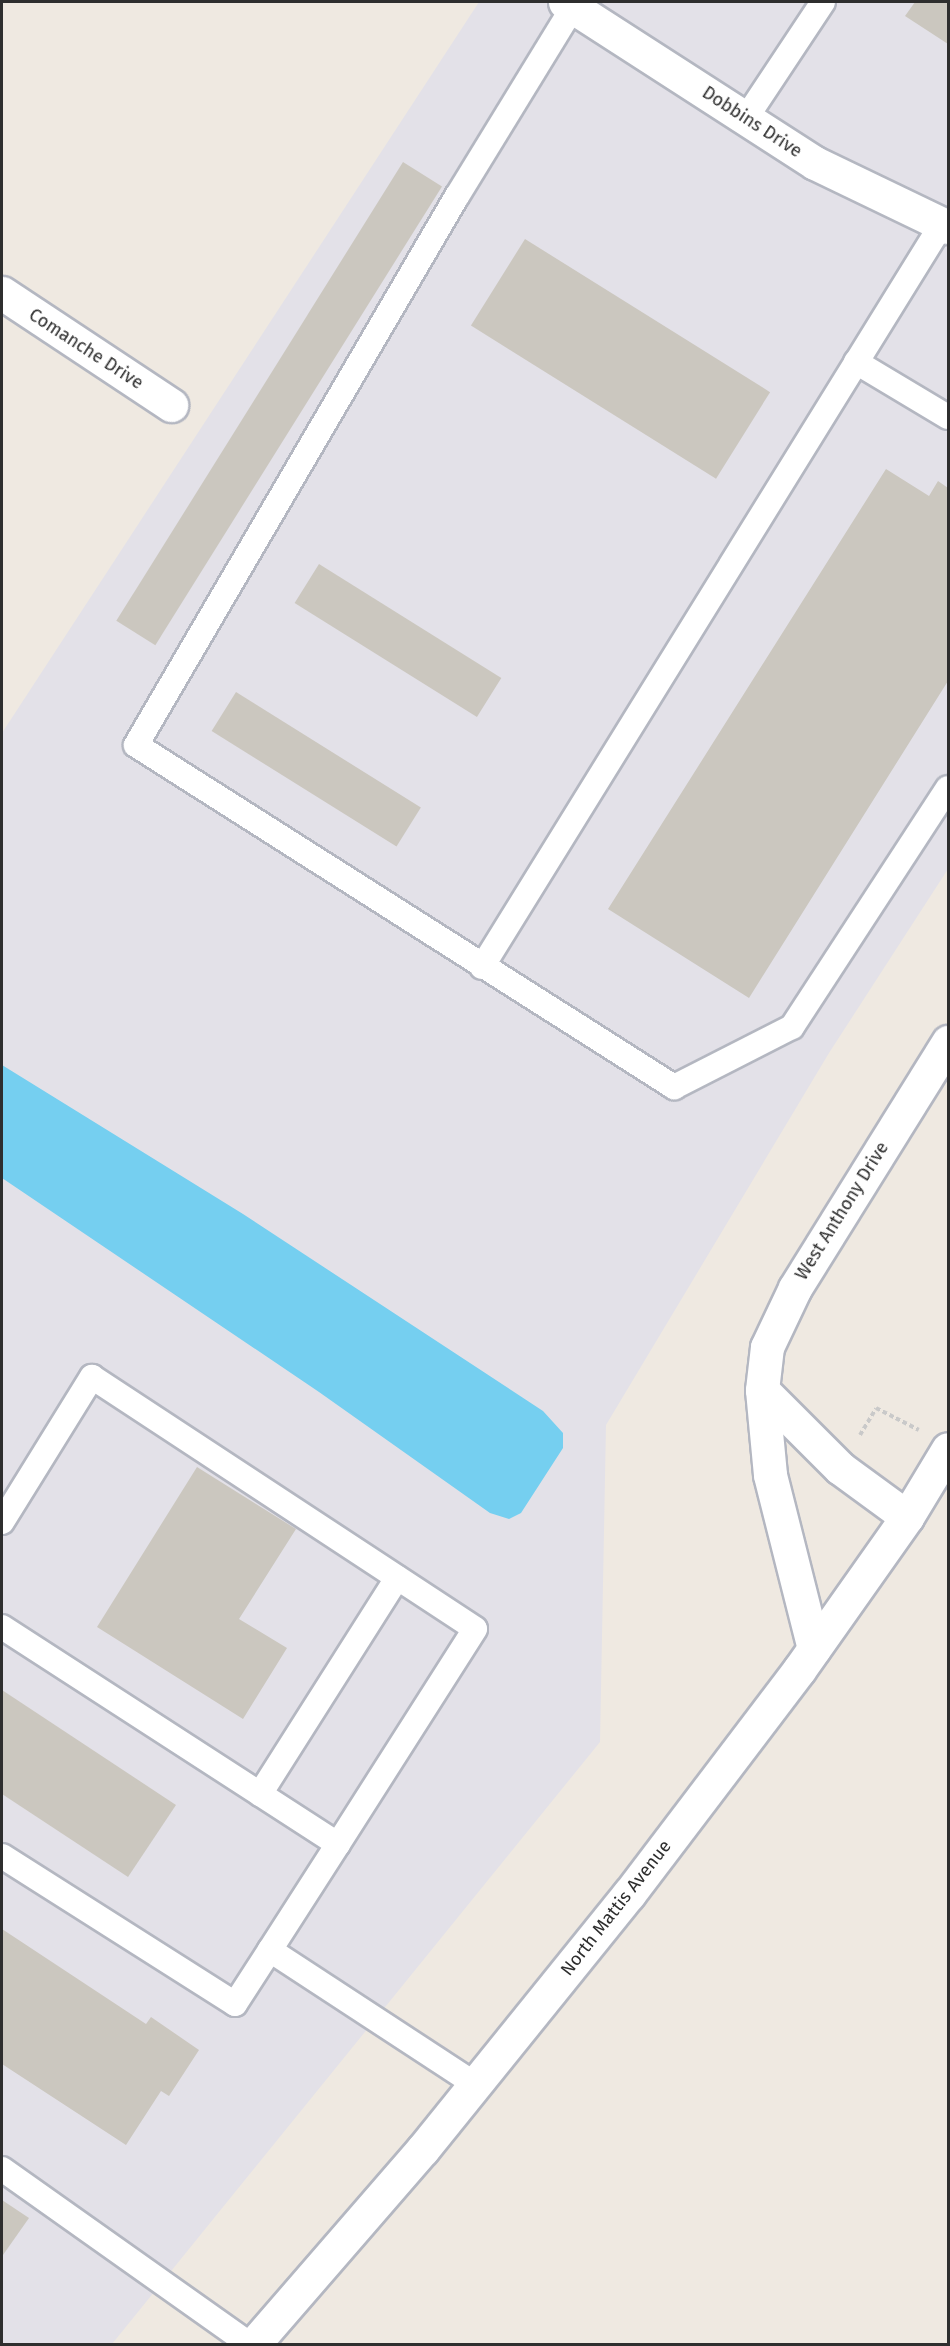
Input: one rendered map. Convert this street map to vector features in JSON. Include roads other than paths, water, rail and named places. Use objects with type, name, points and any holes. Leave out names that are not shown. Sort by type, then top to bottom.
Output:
[{"type":"street","name":"Dobbins Drive","points":[[569,4],[815,163],[945,225]]},
{"type":"street","name":"Comanche Drive","points":[[2,293],[171,405]]},
{"type":"street","name":"West Anthony Drive","points":[[814,1649],[770,1475],[762,1390],[766,1347],[795,1288],[948,1042]]},
{"type":"street","points":[[762,1390],[840,1468],[907,1517]]},
{"type":"street","name":"North Mattis Avenue","points":[[254,2344],[475,2084],[629,1894],[814,1649],[907,1517],[938,1442]]},
{"type":"lane","points":[[746,118],[823,2]]},
{"type":"lane","points":[[569,4],[136,745],[674,1087],[792,1027],[948,790]]},
{"type":"lane","points":[[482,967],[856,362],[945,225]]},
{"type":"lane","points":[[856,362],[948,417]]},
{"type":"lane","points":[[2,1522],[92,1377],[475,1629],[235,2004],[2,1856]]},
{"type":"lane","points":[[260,1794],[397,1578]]},
{"type":"lane","points":[[2,1626],[338,1844]]},
{"type":"lane","points":[[270,1950],[475,2084]]},
{"type":"lane","points":[[2,2169],[249,2344]]},
{"type":"water","points":[[2,1065],[243,1214],[543,1411],[563,1433],[563,1448],[521,1513],[509,1519],[490,1513],[319,1392],[2,1178]]}]
